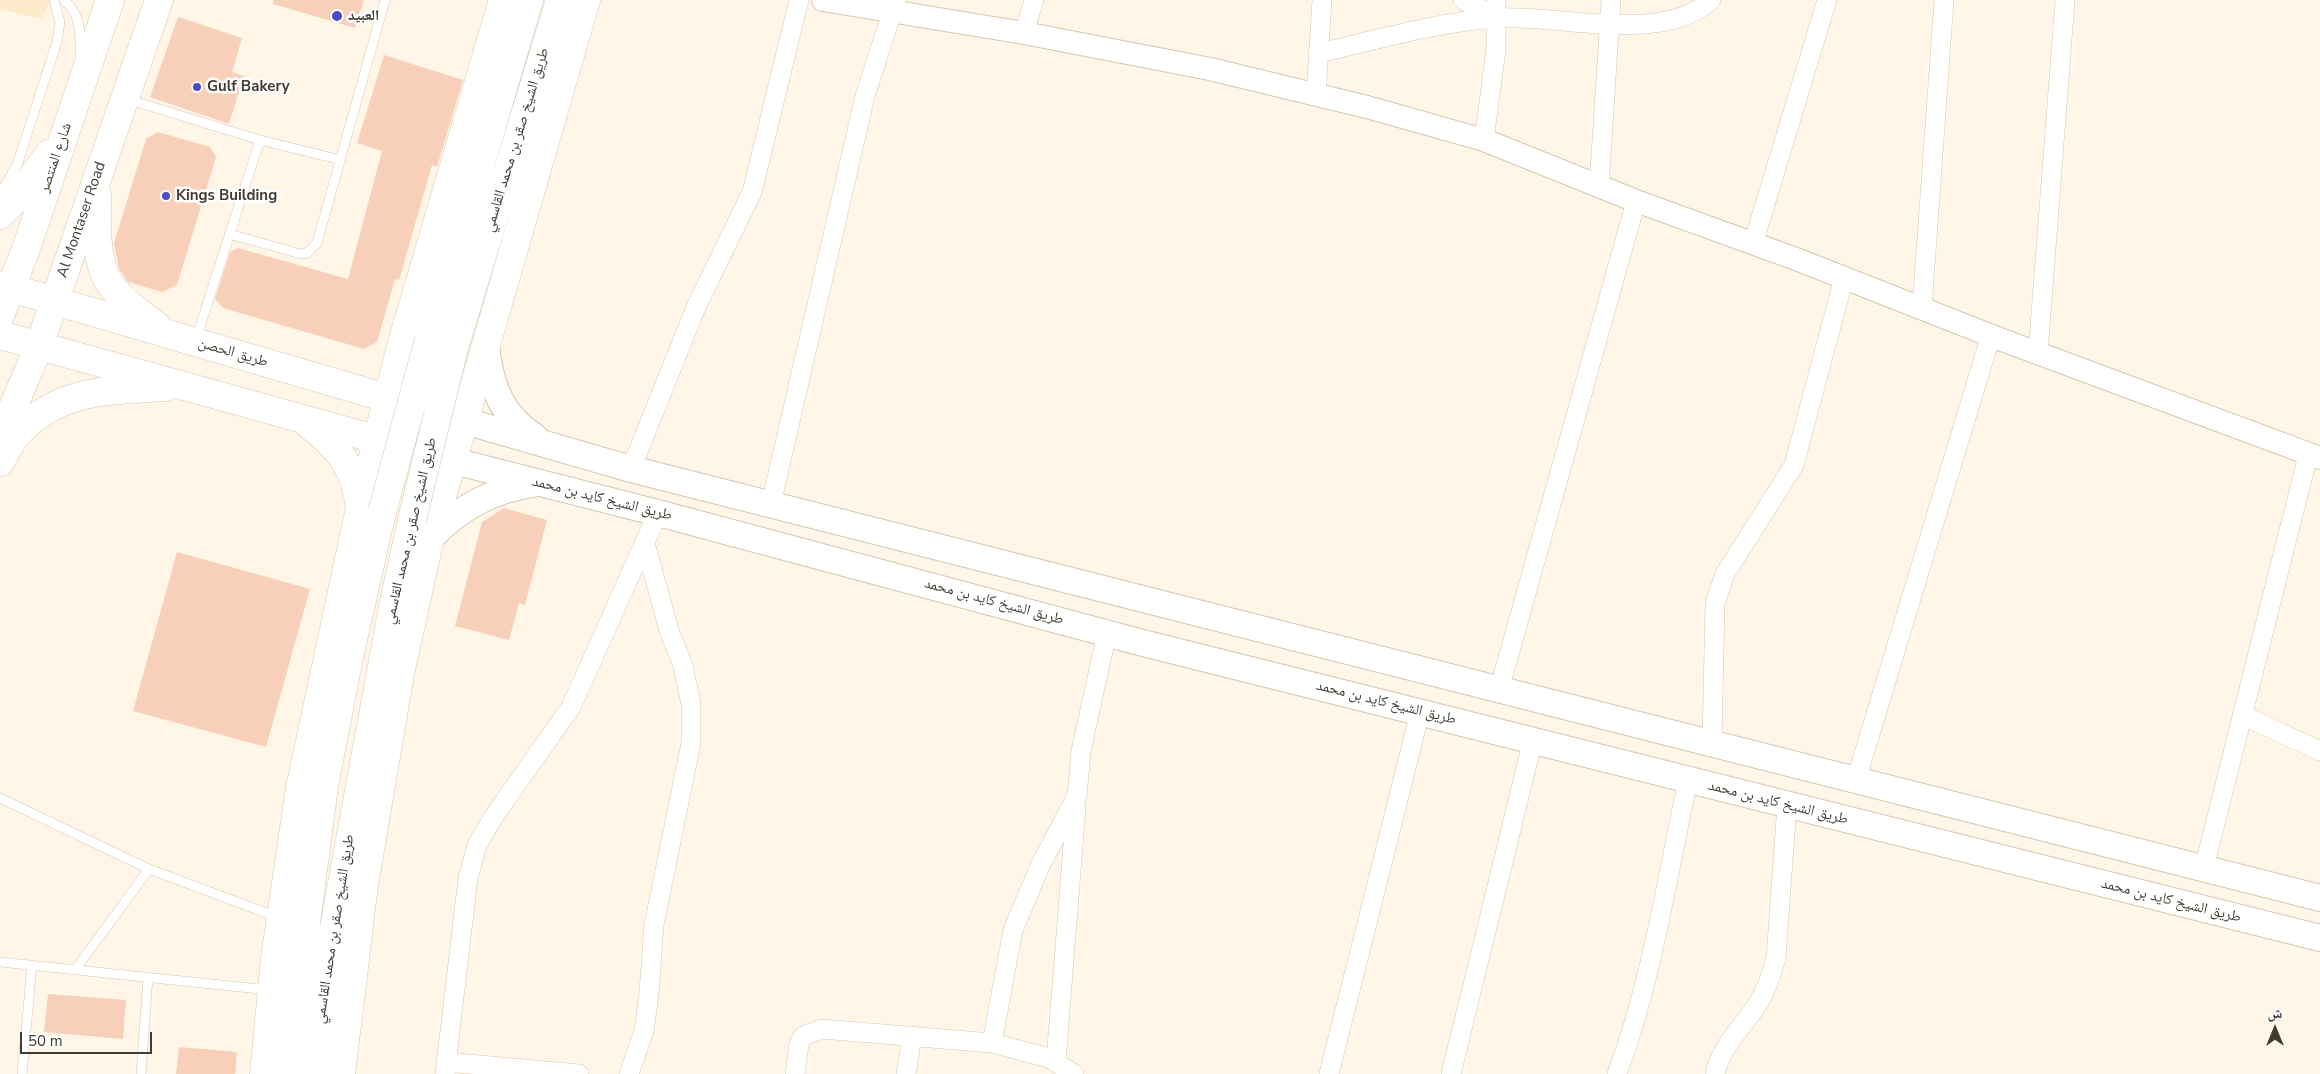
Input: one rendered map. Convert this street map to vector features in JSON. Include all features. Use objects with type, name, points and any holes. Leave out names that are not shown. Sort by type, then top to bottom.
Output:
[{"type":"main road","name":"شارع المنتصر","points":[[0,316],[6,287],[64,134],[110,0]]},
{"type":"main road","name":"Al Montaser Road","points":[[0,438],[39,346],[159,0]]},
{"type":"main road","points":[[264,1074],[264,993],[281,918],[300,788],[371,510],[378,440],[401,346],[503,0]]},
{"type":"main road","name":"طريق الشيخ صقر بن محمد القاسمي","points":[[315,1074],[328,960],[391,615],[421,529],[442,343],[529,0]]},
{"type":"main road","name":"طريق الشيخ صقر بن محمد القاسمي","points":[[290,1074],[297,992],[324,786],[349,657],[371,510],[442,343],[560,0]]},
{"type":"main road","points":[[341,1074],[364,885],[400,674],[421,529],[454,461],[586,0]]},
{"type":"main road","points":[[0,215],[13,202],[64,134]]},
{"type":"main road","points":[[96,180],[98,252],[105,276],[124,299],[166,334]]},
{"type":"main road","name":"طريق الحصن","points":[[6,287],[465,421]]},
{"type":"main road","points":[[0,334],[454,461]]},
{"type":"main road","points":[[330,381],[351,379],[379,369],[401,346]]},
{"type":"main road","points":[[486,346],[492,385],[500,403],[518,425],[542,442]]},
{"type":"main road","points":[[0,462],[18,433],[57,403],[86,393],[184,385]]},
{"type":"main road","points":[[301,418],[334,444],[371,510]]},
{"type":"main road","points":[[465,421],[631,469],[2320,898]]},
{"type":"main road","name":"طريق الشيخ كايد بن محمد","points":[[454,461],[658,513],[1107,633],[2320,938]]},
{"type":"main road","points":[[421,529],[448,520],[490,494],[538,483]]},
{"type":"main road","points":[[1627,763],[1635,724]]},
{"type":"street","points":[[631,469],[697,305],[752,192],[799,0]]},
{"type":"street","points":[[823,0],[894,6],[1210,69],[1316,94],[1484,140],[1599,187],[2314,457],[2242,715],[2204,868]]},
{"type":"street","points":[[1024,33],[1034,0]]},
{"type":"street","points":[[1309,0],[1321,22]]},
{"type":"street","points":[[1316,94],[1322,0]]},
{"type":"street","points":[[1463,0],[1497,9],[1611,24],[1676,20],[1692,14],[1711,0]]},
{"type":"street","points":[[1599,187],[1611,24],[1611,0]]},
{"type":"street","points":[[1753,244],[1827,0]]},
{"type":"street","points":[[1922,308],[1944,0]]},
{"type":"street","points":[[2038,353],[2065,0]]},
{"type":"street","points":[[771,504],[865,96],[894,6]]},
{"type":"street","points":[[1319,53],[1497,9]]},
{"type":"street","points":[[1484,140],[1493,80],[1497,9]]},
{"type":"street","points":[[1499,690],[1636,201]]},
{"type":"street","points":[[1712,744],[1715,604],[1725,574],[1794,465],[1844,278]]},
{"type":"street","points":[[1856,780],[1990,335]]},
{"type":"street","points":[[579,1074],[446,1068],[468,878],[477,845],[494,816],[571,707],[658,513]]},
{"type":"street","points":[[629,1074],[644,1031],[656,918],[691,743],[691,704],[683,666],[669,630],[645,543]]},
{"type":"street","points":[[1056,1061],[1081,751],[1107,633]]},
{"type":"street","points":[[1329,1074],[1420,712]]},
{"type":"street","points":[[2242,715],[2320,751]]},
{"type":"street","points":[[1451,1074],[1533,740]]},
{"type":"street","points":[[1617,1074],[1630,1040],[1644,989],[1688,780]]},
{"type":"street","points":[[992,1043],[1013,930],[1041,864],[1077,796]]},
{"type":"street","points":[[1715,1074],[1720,1055],[1757,1006],[1770,980],[1776,958],[1787,805]]},
{"type":"street","points":[[796,1074],[799,1044],[803,1036],[822,1029],[992,1043],[1033,1052],[1056,1061],[1074,1074]]},
{"type":"street","points":[[906,1074],[912,1037]]},
{"type":"lane","points":[[0,194],[17,165],[57,42],[60,22],[54,0]]},
{"type":"lane","points":[[64,0],[74,10],[79,22],[78,92]]},
{"type":"lane","points":[[230,234],[301,254],[307,253],[317,243],[385,0]]},
{"type":"lane","points":[[124,98],[260,140],[341,160]]},
{"type":"lane","points":[[196,342],[260,140]]},
{"type":"lane","points":[[0,798],[149,869],[256,907],[281,918]]},
{"type":"lane","points":[[76,970],[149,869]]},
{"type":"lane","points":[[0,962],[148,977],[264,993]]},
{"type":"lane","points":[[22,1074],[32,965]]},
{"type":"lane","points":[[141,1074],[148,977]]},
{"type":"shaded area","points":[[0,0],[50,0],[42,19],[0,9]]},
{"type":"building","name":"العبيد","points":[[273,0],[364,0],[355,28],[273,4]]},
{"type":"building","name":"Gulf Bakery","points":[[178,17],[242,38],[232,72],[244,76],[229,124],[150,97]]},
{"type":"building","points":[[384,55],[463,80],[437,167],[432,165],[399,280],[395,279],[377,342],[364,349],[223,308],[215,299],[230,252],[238,248],[348,279],[382,151],[357,143]]},
{"type":"building","name":"Kings Building","points":[[158,132],[210,147],[216,157],[177,285],[162,292],[128,282],[119,269],[114,243],[146,139]]},
{"type":"building","points":[[504,508],[547,520],[525,605],[519,603],[509,640],[455,626],[482,522]]},
{"type":"building","points":[[177,552],[310,589],[266,747],[133,711]]},
{"type":"building","points":[[48,994],[126,1000],[123,1039],[44,1032]]},
{"type":"building","points":[[179,1047],[237,1052],[235,1074],[176,1074]]},
{"type":"place","name":"العبيد","points":[[337,16]]},
{"type":"place","name":"Gulf Bakery","points":[[197,87]]},
{"type":"place","name":"Kings Building","points":[[166,196]]}]
